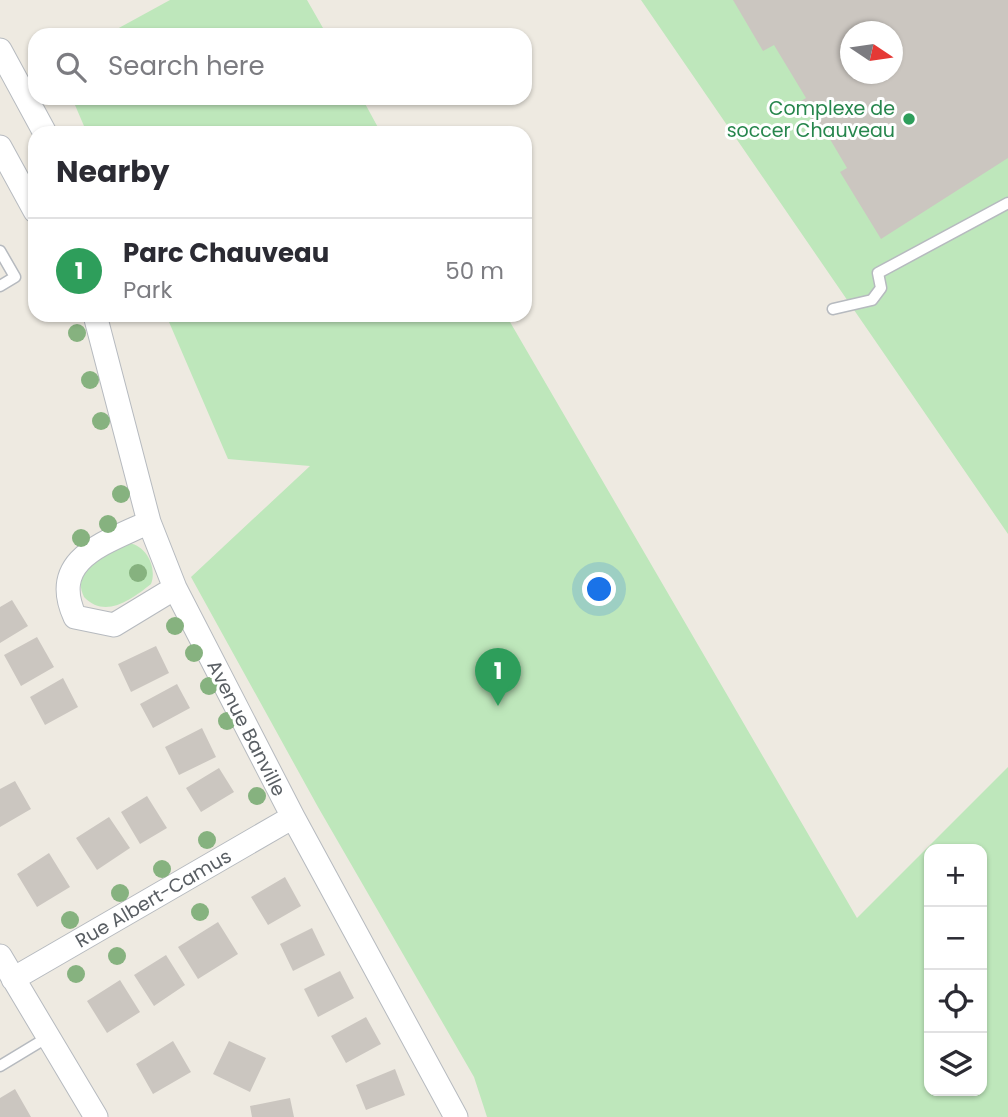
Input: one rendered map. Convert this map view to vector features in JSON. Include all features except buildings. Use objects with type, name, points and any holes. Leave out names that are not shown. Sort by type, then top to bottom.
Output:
[{"type":"street","points":[[0,50],[28,101]]},
{"type":"street","points":[[30,105],[42,126]]},
{"type":"street","points":[[0,147],[28,198]]},
{"type":"street","name":"Avenue Banville","points":[[97,322],[149,522],[175,588],[293,817],[456,1117]]},
{"type":"street","points":[[149,522],[84,554],[69,576],[67,599],[75,617],[114,625],[175,588]]},
{"type":"street","name":"Rue Albert-Camus","points":[[13,979],[293,817]]},
{"type":"street","points":[[0,956],[96,1117]]},
{"type":"lane","points":[[833,309],[872,300],[881,288],[878,272],[1008,203]]},
{"type":"lane","points":[[0,251],[15,277],[0,286]]},
{"type":"lane","points":[[0,1066],[48,1037]]},
{"type":"green space","points":[[170,0],[307,0],[323,28],[119,28]]},
{"type":"green space","points":[[641,0],[1008,0],[1008,534]]},
{"type":"green space","points":[[75,105],[366,105],[377,126],[84,126]]},
{"type":"green space","points":[[169,322],[510,322],[857,918],[924,851],[924,1096],[987,1096],[987,844],[931,844],[1008,767],[1008,1117],[487,1117],[474,1077],[318,807],[191,577],[310,466],[228,459]]},
{"type":"green space","points":[[124,543],[138,546],[148,556],[153,570],[151,584],[118,605],[109,607],[92,603],[84,597],[81,587],[85,571],[99,558]]},
{"type":"place","name":"Complexe de soccer Chauveau","points":[[909,119]]},
{"type":"place","name":"Parc Chauveau","points":[[498,706]]}]
